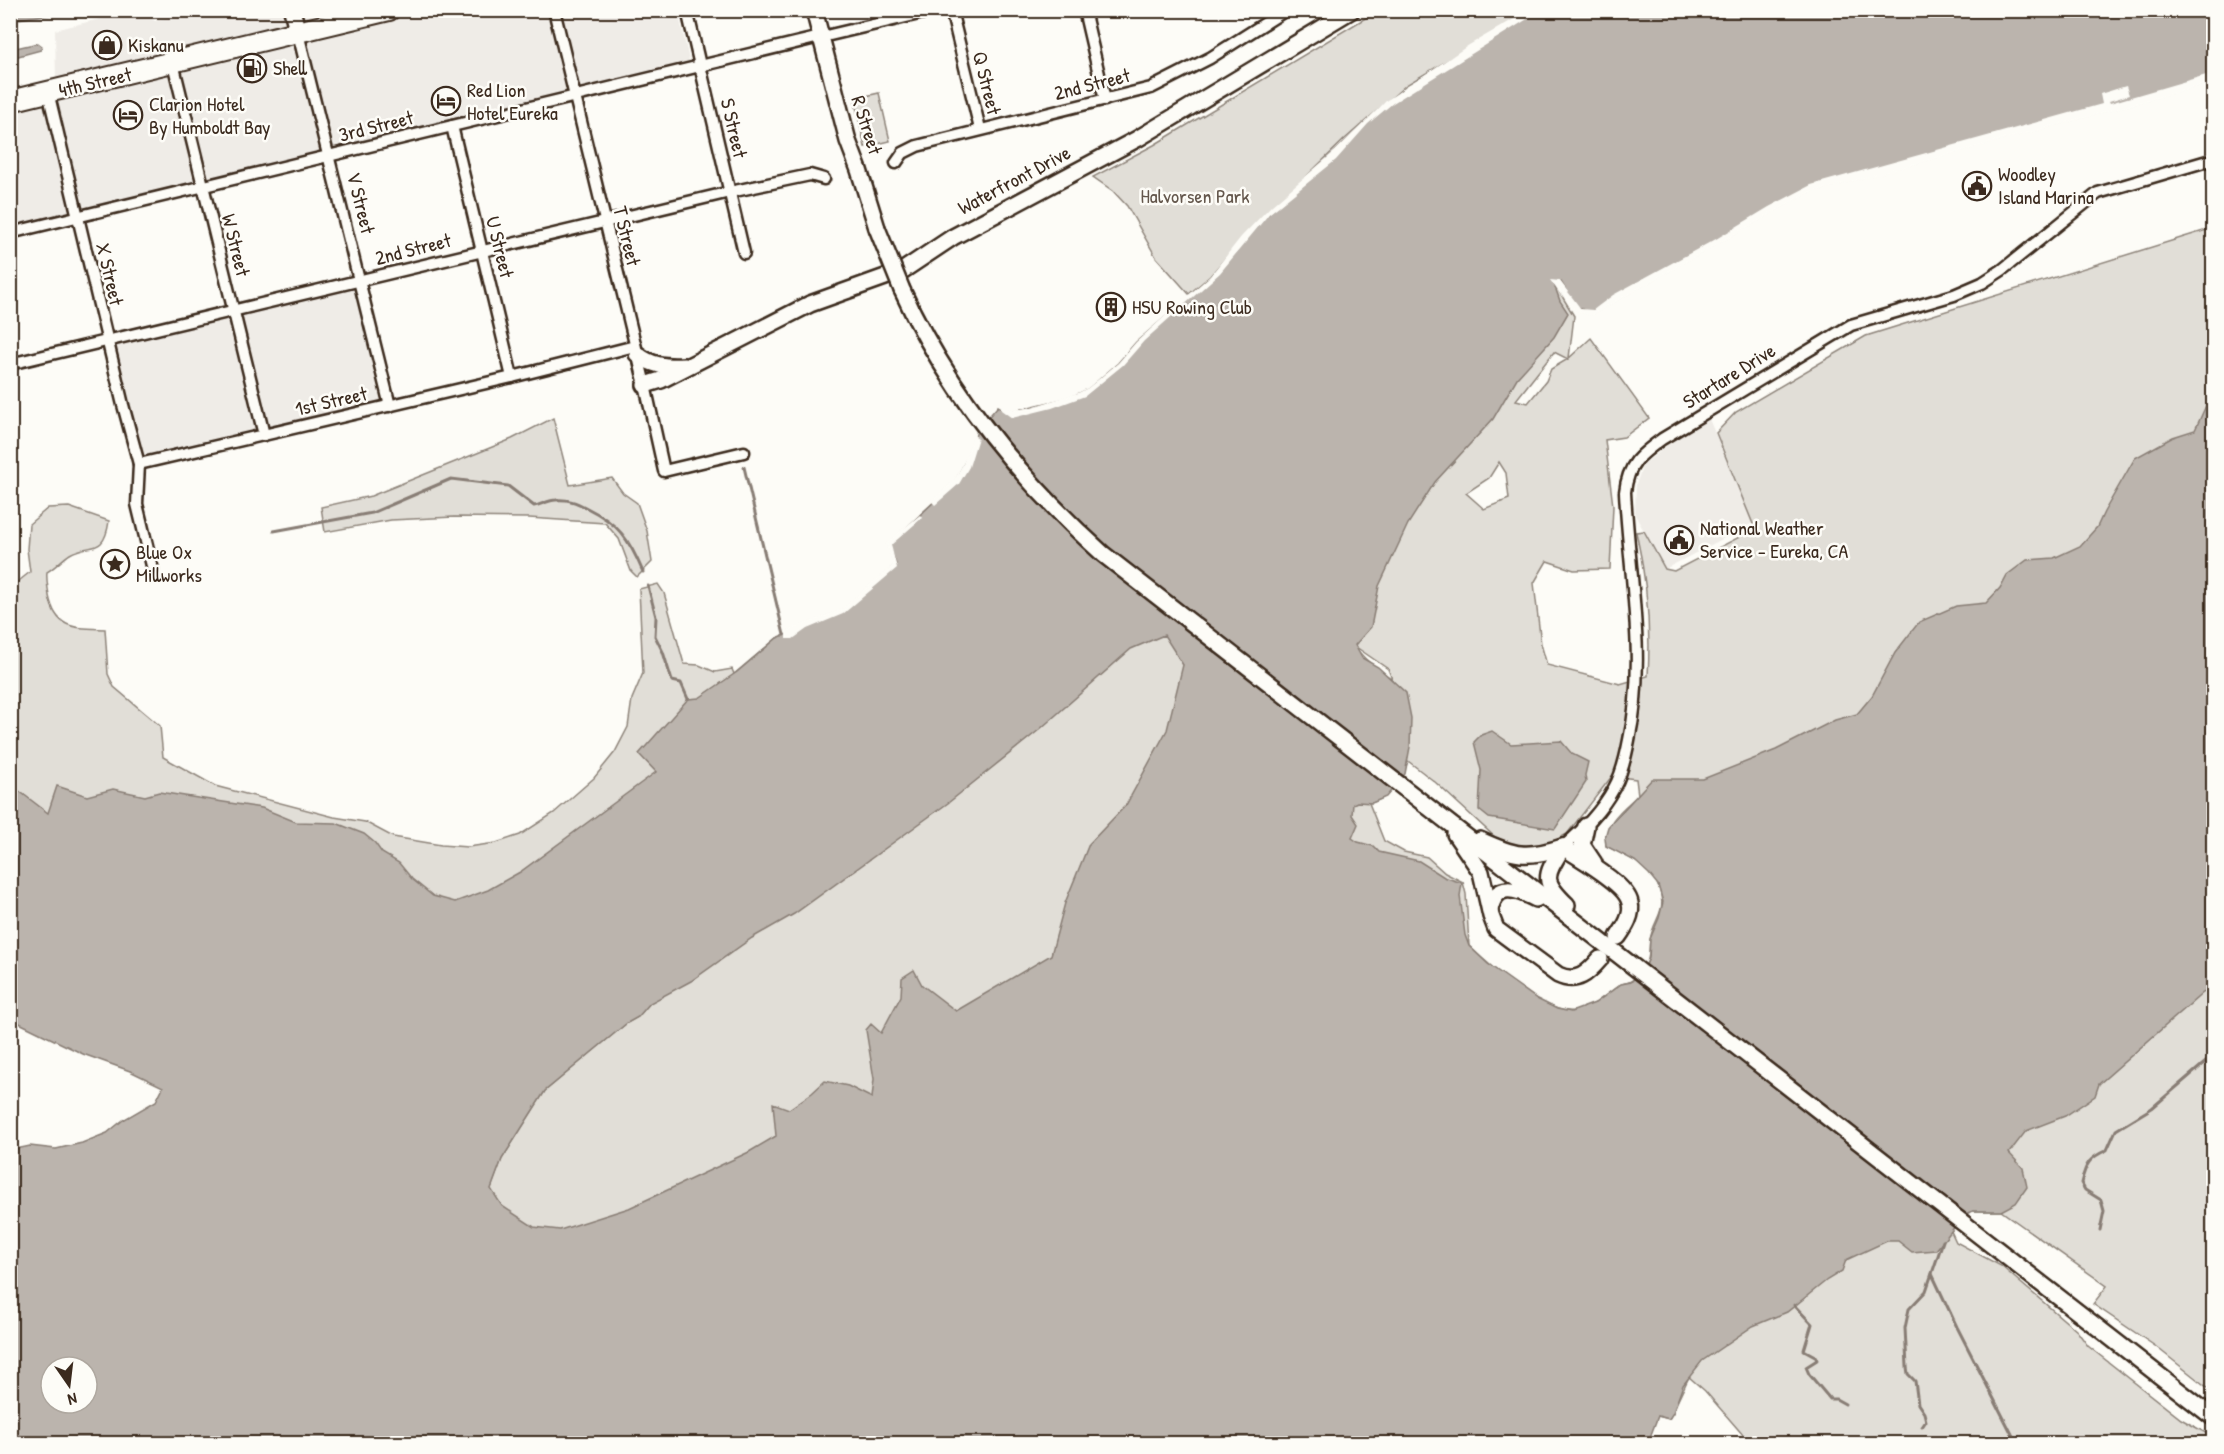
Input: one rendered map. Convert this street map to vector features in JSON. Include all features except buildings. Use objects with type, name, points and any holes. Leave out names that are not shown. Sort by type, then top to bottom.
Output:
[{"type":"highway","name":"4th Street","points":[[10,101],[389,10]]},
{"type":"main road","name":"V Street","points":[[292,10],[298,33]]},
{"type":"main road","name":"R Street","points":[[814,10],[845,98],[859,170],[877,228],[898,283],[914,317],[956,388],[985,429],[1051,505],[1103,554],[1445,820]]},
{"type":"main road","name":"R Street","points":[[824,10],[825,36]]},
{"type":"main road","name":"Waterfront Drive","points":[[645,384],[661,380],[820,300],[902,271],[953,237],[1137,139],[1352,10]]},
{"type":"main road","name":"Waterfront Drive","points":[[636,350],[649,363],[658,366],[687,366]]},
{"type":"main road","points":[[1445,820],[1477,839],[1506,852],[1534,855],[1563,847],[1626,893],[1630,901],[1630,914],[1618,937]]},
{"type":"main road","points":[[1445,820],[1477,864],[1484,880],[1493,923],[1500,933],[1563,977],[1576,978],[1586,975],[1600,959]]},
{"type":"main road","points":[[1445,820],[2214,1418]]},
{"type":"main road","points":[[1586,826],[1582,840],[1584,850],[1604,875]]},
{"type":"main road","points":[[1563,847],[1548,871],[1548,881],[1557,896],[1603,943]]},
{"type":"main road","points":[[1490,910],[1496,894],[1509,890],[1526,894],[1562,911]]},
{"type":"street","name":"T Street","points":[[554,10],[645,384],[663,471],[744,452]]},
{"type":"street","name":"S Street","points":[[687,10],[744,253]]},
{"type":"street","name":"3rd Street","points":[[10,233],[936,10]]},
{"type":"street","name":"Q Street","points":[[951,10],[980,129]]},
{"type":"street","points":[[1084,10],[1105,100]]},
{"type":"street","name":"2nd Street","points":[[896,163],[903,153],[910,149],[980,129],[1143,90],[1177,76],[1210,58],[1286,10]]},
{"type":"street","name":"V Street","points":[[298,33],[390,406]]},
{"type":"street","name":"W Street","points":[[173,63],[264,435]]},
{"type":"street","name":"X Street","points":[[48,92],[139,464]]},
{"type":"street","name":"U Street","points":[[452,126],[512,377]]},
{"type":"street","name":"Startare Drive","points":[[1563,847],[1598,813],[1616,786],[1632,729],[1636,681],[1636,634],[1625,492],[1628,472],[1634,463],[1662,439],[1851,325],[1954,295],[1982,283],[2002,270],[2098,193],[2214,159]]},
{"type":"street","name":"2nd Street","points":[[10,364],[730,192],[810,175],[824,178]]},
{"type":"street","name":"1st Street","points":[[139,464],[636,350]]},
{"type":"street","points":[[139,464],[137,504],[153,570]]},
{"type":"shaded area","points":[[11,10],[75,10],[75,11],[11,20]]},
{"type":"shaded area","points":[[136,10],[142,11],[155,21],[181,13],[183,10],[678,11],[690,64],[11,228],[10,94],[56,83],[55,30]]},
{"type":"shaded area","points":[[1531,11],[2213,11],[2213,78],[1805,191],[1589,313],[1576,306],[1561,282],[1554,284],[1560,301],[1568,313],[1554,337],[1517,378],[1493,419],[1435,482],[1408,524],[1379,586],[1371,627],[1355,645],[1362,658],[1378,667],[1406,693],[1411,718],[1410,747],[1405,774],[1386,797],[1372,803],[1353,804],[1352,815],[1358,824],[1352,838],[1373,846],[1379,852],[1419,861],[1444,877],[1462,883],[1460,896],[1465,935],[1469,946],[1488,964],[1537,999],[1557,1009],[1571,1012],[1595,1003],[1621,984],[1631,982],[1649,958],[1650,939],[1663,902],[1658,885],[1635,861],[1606,846],[1605,837],[1608,827],[1652,779],[1703,779],[1776,750],[1835,720],[1857,714],[1872,696],[1895,653],[1919,622],[1956,606],[1986,603],[2000,588],[2007,575],[2027,560],[2054,558],[2080,546],[2097,527],[2135,458],[2173,437],[2195,430],[2213,390],[2213,984],[2099,1084],[2095,1096],[2065,1116],[2026,1131],[2009,1153],[2023,1168],[2027,1187],[2016,1203],[2001,1211],[1973,1211],[1965,1214],[1936,1250],[1912,1252],[1898,1241],[1887,1241],[1846,1260],[1842,1271],[1787,1312],[1753,1326],[1702,1361],[1683,1385],[1669,1419],[1658,1416],[1649,1440],[1644,1437],[1640,1444],[11,1443],[11,1150],[30,1146],[56,1149],[82,1143],[107,1133],[123,1120],[156,1101],[163,1087],[130,1071],[83,1054],[11,1019],[10,784],[48,813],[57,786],[87,796],[113,789],[145,796],[159,792],[262,808],[296,822],[336,823],[364,834],[382,853],[399,863],[412,879],[433,896],[455,902],[488,890],[520,872],[656,772],[639,754],[688,699],[699,698],[737,672],[777,638],[842,612],[896,564],[889,544],[954,483],[972,448],[977,430],[998,406],[1008,412],[1071,397],[1088,389],[1118,363],[1136,342],[1218,272],[1240,241],[1389,100]],"holes":[[[1164,635],[1183,665],[1167,730],[1126,805],[1089,844],[1065,903],[1051,955],[956,1011],[922,985],[914,970],[902,978],[901,996],[881,1033],[871,1024],[866,1030],[874,1079],[872,1098],[848,1086],[825,1081],[789,1109],[773,1103],[776,1136],[749,1152],[629,1208],[560,1230],[534,1227],[502,1206],[491,1189],[502,1159],[545,1091],[627,1023],[638,1017],[650,1003],[691,981],[752,938],[794,914],[948,803],[1039,730],[1131,649]]]},
{"type":"shaded area","points":[[38,43],[42,46],[41,50],[11,58],[11,49]]},
{"type":"shaded area","points":[[358,287],[383,402],[141,460],[116,346]]},
{"type":"shaded area","points":[[1709,419],[1753,523],[1665,569],[1635,515],[1636,484],[1643,465],[1680,435]]},
{"type":"shaded area","points":[[1492,731],[1511,744],[1561,741],[1572,754],[1588,762],[1586,782],[1555,829],[1489,818],[1479,810],[1481,770],[1474,742],[1481,735]]},
{"type":"green space","name":"Halvorsen Park","points":[[1377,11],[1531,11],[1406,85],[1345,139],[1240,241],[1210,276],[1189,294],[1156,257],[1127,206],[1113,191],[1093,177],[1154,145]]},
{"type":"green space","points":[[879,93],[890,141],[865,147],[855,102]]},
{"type":"green space","points":[[2213,228],[2213,493],[1648,987],[318,1444],[491,1188],[502,1159],[545,1091],[627,1023],[638,1017],[650,1003],[1146,621],[1321,644],[1554,283],[1574,316],[1569,358],[1591,338],[1649,418],[1624,437],[1605,440],[1613,506],[1610,569],[1574,570],[1547,561],[1534,583],[1541,644],[1547,665],[1620,684],[1648,676],[1647,604],[1636,532],[1644,531],[1665,569],[1674,571],[1755,529],[1716,433],[1736,412],[1866,336]],"holes":[[[1554,352],[1568,359],[1551,369],[1546,381],[1528,403],[1516,400]],[[1499,462],[1506,473],[1509,499],[1484,509],[1466,493],[1489,478]],[[1356,647],[1388,669],[1392,679],[1363,657]],[[1408,761],[1435,782],[1496,838],[1513,844],[1543,847],[1567,834],[1612,776],[1636,779],[1638,795],[1620,811],[1611,823],[1606,846],[1644,868],[1655,881],[1661,896],[1661,909],[1649,944],[1648,960],[1638,976],[1589,1006],[1576,1011],[1568,1011],[1543,1003],[1529,995],[1478,955],[1469,946],[1466,894],[1463,882],[1445,873],[1427,857],[1404,852],[1384,841],[1369,803],[1389,793],[1399,781]]]},
{"type":"green space","points":[[553,418],[570,485],[612,478],[623,493],[637,503],[647,531],[652,562],[637,577],[631,571],[619,539],[605,523],[529,518],[454,517],[391,520],[325,532],[321,507],[371,496],[512,439]]},
{"type":"green space","points":[[985,429],[1010,460],[891,583],[745,696],[739,698],[663,768],[660,779],[484,938],[432,968],[417,989],[347,1031],[305,1048],[285,1042],[276,1050],[268,1042],[252,1034],[209,1021],[159,992],[125,967],[11,857],[10,588],[30,572],[27,549],[29,524],[48,508],[69,507],[109,521],[104,540],[100,544],[70,554],[47,572],[49,596],[56,615],[68,625],[105,629],[108,674],[114,687],[160,726],[163,757],[215,786],[334,817],[365,822],[393,837],[468,847],[496,843],[520,835],[554,813],[594,778],[615,752],[628,727],[632,699],[643,673],[639,589],[658,584],[664,593],[684,664],[699,665],[715,672],[732,669],[734,674],[777,638],[786,635],[786,639],[793,639],[807,629],[843,614],[897,568],[891,545],[922,519],[920,515],[959,482],[970,465]]},
{"type":"green space","points":[[2213,944],[2213,1392],[2155,1346],[2093,1304],[2107,1286],[2001,1211],[1973,1211],[1965,1214],[1951,1231],[1956,1242],[2001,1266],[2077,1331],[2088,1346],[2181,1419],[2213,1437],[2213,1443],[1750,1443],[1705,1391],[1689,1377],[1669,1419],[1658,1416],[1646,1439],[1644,1437],[1640,1443],[1614,1444],[1642,1394]]},
{"type":"pier","points":[[1528,11],[1540,11],[1393,103],[1368,124],[1336,160],[1269,214],[1220,273],[1144,341],[1123,365],[1085,396],[1052,408],[1012,418],[1001,410],[1001,406],[1011,410],[1028,408],[1088,388],[1118,363],[1136,342],[1210,276],[1241,237],[1271,206],[1335,151],[1387,100],[1469,45]]},
{"type":"pier","points":[[2213,73],[2214,82],[1806,194],[1590,316],[1573,309],[1559,285],[1563,298],[1550,280],[1560,281],[1581,309],[1593,310],[1613,295],[1811,185],[2102,104],[2100,94],[2126,86],[2129,95],[2109,101],[2110,103]]},
{"type":"pier","points":[[974,435],[978,438],[969,467],[959,484],[935,505],[931,501],[953,482]]},
{"type":"pier","points":[[920,515],[922,518],[891,545],[897,568],[843,614],[807,629],[793,639],[786,639],[786,631],[841,610],[892,566],[886,543]]},
{"type":"waterway","points":[[744,467],[784,635]]},
{"type":"waterway","points":[[274,531],[372,513],[451,479],[508,486],[534,506],[560,500],[572,501],[583,506],[607,520],[622,534],[633,550],[643,572]]},
{"type":"waterway","points":[[648,586],[656,617],[655,636],[663,652],[672,681],[681,683],[688,699]]},
{"type":"waterway","points":[[2100,1230],[2104,1211],[2101,1200],[2085,1190],[2081,1183],[2089,1162],[2107,1150],[2116,1130],[2152,1108],[2214,1055]]},
{"type":"waterway","points":[[1922,1427],[1926,1421],[1918,1404],[1915,1381],[1908,1374],[1905,1328],[1909,1309],[1926,1291],[1943,1241]]},
{"type":"waterway","points":[[1932,1274],[2017,1444]]},
{"type":"waterway","points":[[1794,1305],[1812,1324],[1804,1350],[1815,1356],[1817,1360],[1806,1367],[1809,1374],[1830,1399],[1836,1399],[1845,1404]]},
{"type":"place","name":"Kiskanu","points":[[107,45]]},
{"type":"place","name":"Shell","points":[[252,68]]},
{"type":"place","name":"Red Lion Hotel Eureka","points":[[446,101]]},
{"type":"place","name":"Clarion Hotel By Humboldt Bay","points":[[128,115]]},
{"type":"place","name":"Woodley Island Marina","points":[[1977,186]]},
{"type":"place","name":"HSU Rowing Club","points":[[1111,307]]},
{"type":"place","name":"National Weather Service - Eureka, CA","points":[[1679,540]]},
{"type":"place","name":"Blue Ox Millworks","points":[[115,564]]}]
